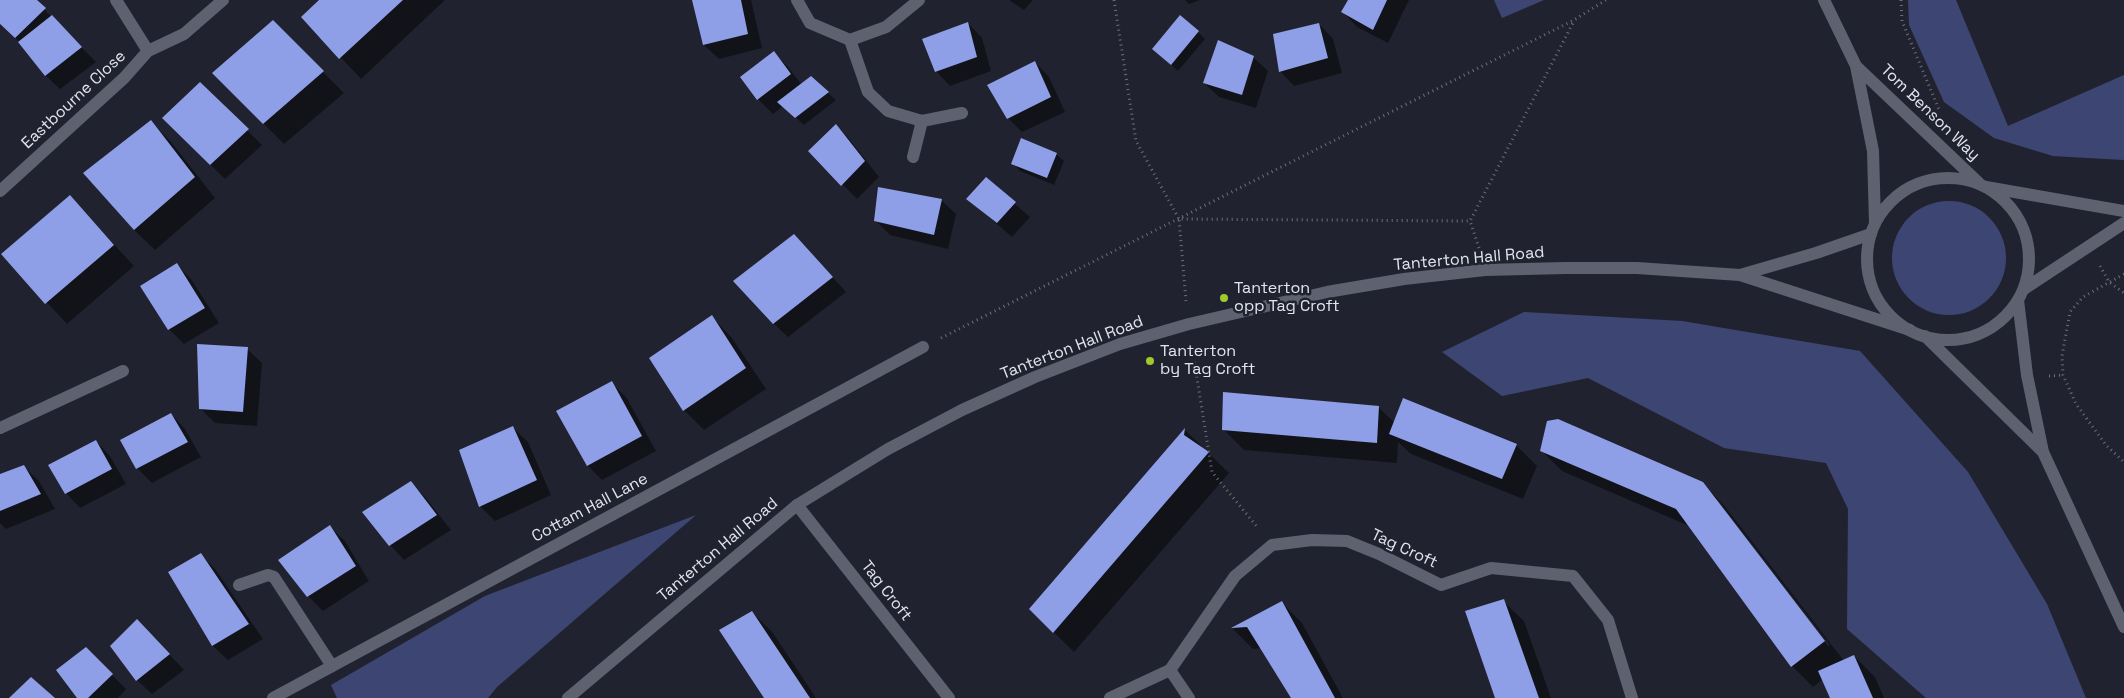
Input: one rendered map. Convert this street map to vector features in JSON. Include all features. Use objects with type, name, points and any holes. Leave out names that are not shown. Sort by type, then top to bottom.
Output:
[{"type":"street","name":"Eastbourne Close","points":[[116,0],[148,51]]},
{"type":"street","name":"Eastbourne Close","points":[[0,191],[124,78],[148,51],[184,34],[223,0]]},
{"type":"street","points":[[797,0],[810,23],[850,40],[886,27],[918,0]]},
{"type":"street","name":"Tom Benson Way","points":[[1824,0],[1856,66],[1873,151],[1873,228]]},
{"type":"street","points":[[850,40],[868,92],[888,111],[922,121],[962,113]]},
{"type":"street","name":"Tom Benson Way","points":[[1856,66],[1984,185]]},
{"type":"street","points":[[913,157],[922,121]]},
{"type":"street","points":[[2124,211],[1984,185],[1957,178],[1932,179],[1909,188],[1890,203],[1873,228],[1867,261],[1873,289],[1888,313],[1910,330],[1925,336],[1952,340],[1977,334],[2000,321],[2021,295],[2124,223]]},
{"type":"street","points":[[1984,185],[2006,201],[2020,220],[2028,242],[2030,266],[2021,295],[2027,375],[2043,452],[2124,627]]},
{"type":"street","name":"Tanterton Hall Road","points":[[1740,275],[1816,253],[1873,228]]},
{"type":"street","name":"Tanterton Hall Road","points":[[568,698],[797,505],[888,449],[962,410],[1035,377],[1120,344],[1189,324],[1327,292],[1404,279],[1485,270],[1637,268],[1740,275],[1910,330]]},
{"type":"street","points":[[1925,336],[2043,452]]},
{"type":"street","name":"Cottam Hall Lane","points":[[273,698],[923,347]]},
{"type":"street","points":[[0,428],[123,371]]},
{"type":"street","name":"Tag Croft","points":[[797,505],[949,698]]},
{"type":"street","name":"Tag Croft","points":[[1170,670],[1235,576],[1272,546],[1312,540],[1347,541],[1441,584],[1491,568],[1573,576],[1608,620],[1632,698]]},
{"type":"street","points":[[239,585],[268,575],[274,577],[332,666]]},
{"type":"street","points":[[1110,698],[1170,670],[1189,698]]},
{"type":"path","points":[[1114,0],[1136,141],[1179,219]]},
{"type":"path","points":[[923,347],[1574,20],[1606,0]]},
{"type":"path","points":[[1901,0],[1902,21],[1942,117]]},
{"type":"path","points":[[1485,270],[1470,221],[1574,20]]},
{"type":"path","points":[[2124,274],[2083,297],[2070,312],[2062,356],[2063,375],[2076,404],[2106,445],[2124,462]]},
{"type":"path","points":[[2109,282],[2124,293]]},
{"type":"shaded area","points":[[1494,0],[1544,0],[1502,18]]},
{"type":"shaded area","points":[[1908,0],[1956,0],[2008,126],[2124,75],[2124,160],[2053,156],[1994,138],[1944,102],[1909,25]]},
{"type":"shaded area","points":[[1949,201],[1971,205],[1990,217],[2002,236],[2006,258],[2002,280],[1990,299],[1971,311],[1949,315],[1927,311],[1908,299],[1896,280],[1892,258],[1896,236],[1908,217],[1927,205]]},
{"type":"shaded area","points":[[1524,312],[1682,321],[1860,351],[1968,472],[2047,604],[2086,698],[1926,698],[1847,629],[1848,509],[1826,463],[1724,448],[1588,378],[1502,396],[1442,352]]},
{"type":"shaded area","points":[[696,515],[497,687],[488,698],[337,698],[331,685],[485,596]]},
{"type":"building","points":[[0,0],[37,0],[46,8],[15,38],[0,24]]},
{"type":"building","points":[[319,0],[403,0],[339,59],[301,17]]},
{"type":"building","points":[[692,0],[741,0],[748,34],[703,45]]},
{"type":"building","points":[[1348,0],[1387,0],[1373,30],[1341,12]]},
{"type":"building","points":[[52,15],[82,47],[45,76],[18,42]]},
{"type":"building","points":[[1180,15],[1199,31],[1171,65],[1152,49]]},
{"type":"building","points":[[273,20],[324,71],[263,124],[212,73]]},
{"type":"building","points":[[968,22],[977,57],[935,72],[922,39]]},
{"type":"building","points":[[1319,23],[1328,58],[1279,72],[1273,34]]},
{"type":"building","points":[[1218,40],[1254,56],[1242,95],[1203,83]]},
{"type":"building","points":[[774,51],[791,74],[757,100],[740,77]]},
{"type":"building","points":[[1035,61],[1051,97],[1007,119],[987,85]]},
{"type":"building","points":[[811,76],[829,92],[795,118],[777,102]]},
{"type":"building","points":[[200,82],[249,129],[210,165],[162,118]]},
{"type":"building","points":[[151,120],[195,177],[134,230],[83,173]]},
{"type":"building","points":[[836,124],[865,161],[841,186],[808,151]]},
{"type":"building","points":[[1021,138],[1057,153],[1047,178],[1011,164]]},
{"type":"building","points":[[986,177],[1016,202],[997,223],[966,199]]},
{"type":"building","points":[[878,187],[942,199],[934,235],[874,221]]},
{"type":"building","points":[[70,195],[114,245],[45,304],[1,254]]},
{"type":"building","points":[[794,234],[833,277],[773,324],[733,281]]},
{"type":"building","points":[[177,263],[205,308],[168,330],[140,286]]},
{"type":"building","points":[[712,315],[746,368],[683,411],[649,358]]},
{"type":"building","points":[[197,344],[248,347],[243,412],[199,409]]},
{"type":"building","points":[[612,381],[642,436],[587,466],[556,411]]},
{"type":"building","points":[[1223,392],[1379,406],[1377,443],[1222,430]]},
{"type":"building","points":[[1403,398],[1517,444],[1502,479],[1389,434]]},
{"type":"building","points":[[171,413],[188,442],[136,469],[120,440]]},
{"type":"building","points":[[1558,419],[1703,482],[1825,641],[1791,667],[1676,509],[1540,451],[1547,421]]},
{"type":"building","points":[[513,426],[537,480],[479,507],[459,450]]},
{"type":"building","points":[[1185,428],[1184,435],[1209,452],[1053,633],[1029,609]]},
{"type":"building","points":[[96,440],[112,469],[65,494],[48,465]]},
{"type":"building","points":[[24,465],[41,494],[0,511],[0,474]]},
{"type":"building","points":[[411,481],[437,515],[389,546],[362,512]]},
{"type":"building","points":[[330,525],[356,566],[307,597],[278,560]]},
{"type":"building","points":[[201,553],[249,624],[212,646],[168,572]]},
{"type":"building","points":[[1504,599],[1539,698],[1495,698],[1465,611]]},
{"type":"building","points":[[1282,601],[1335,698],[1291,698],[1247,627],[1231,628]]},
{"type":"building","points":[[752,611],[810,698],[764,698],[719,630]]},
{"type":"building","points":[[137,619],[170,654],[136,681],[110,646]]},
{"type":"building","points":[[86,647],[113,674],[88,698],[77,698],[56,670]]},
{"type":"building","points":[[1854,655],[1873,698],[1830,698],[1818,671]]},
{"type":"building","points":[[31,677],[55,698],[9,698]]},
{"type":"place","name":"Tanterton opp Tag Croft","points":[[1224,298]]},
{"type":"place","name":"Tanterton by Tag Croft","points":[[1150,361]]}]
